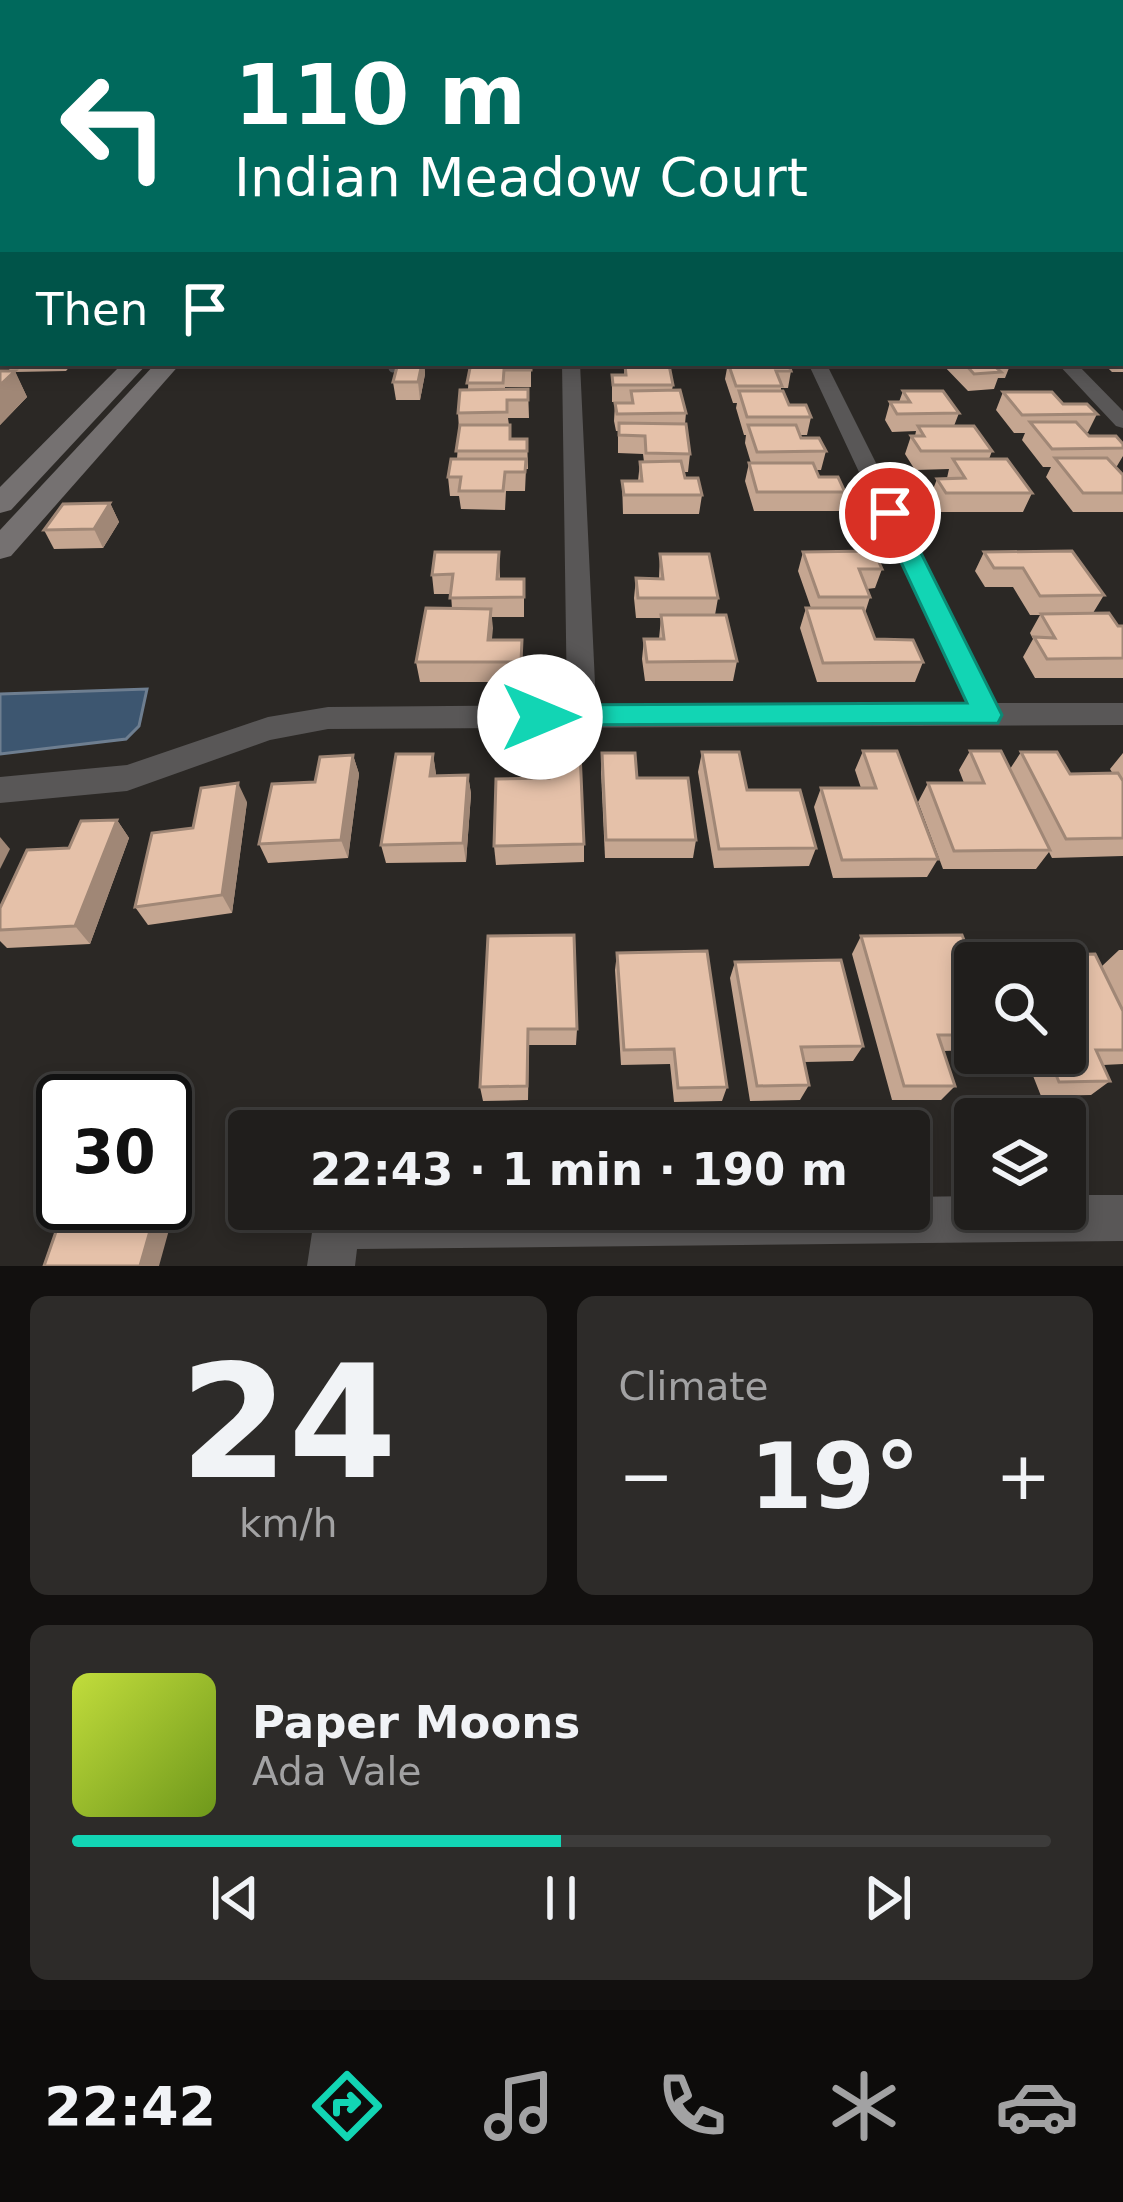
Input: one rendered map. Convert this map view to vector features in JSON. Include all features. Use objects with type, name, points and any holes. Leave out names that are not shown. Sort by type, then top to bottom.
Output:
[{"type":"main road","points":[[0,504],[133,366]]},
{"type":"main road","points":[[0,549],[166,366]]},
{"type":"street","points":[[571,366],[582,717]]},
{"type":"street","points":[[818,366],[987,715]]},
{"type":"street","points":[[1069,366],[1123,422]]},
{"type":"street","points":[[0,790],[127,778],[268,729],[328,718],[1123,714]]},
{"type":"street","points":[[334,1246],[1123,1217]]},
{"type":"water","points":[[147,689],[139,726],[126,739],[0,754],[0,694]]},
{"type":"building","points":[[397,366],[421,366],[418,382],[393,382]]},
{"type":"building","points":[[470,366],[531,366],[531,370],[504,370],[503,383],[467,383]]},
{"type":"building","points":[[625,366],[669,366],[673,385],[613,385],[612,375],[626,375]]},
{"type":"building","points":[[729,366],[789,366],[791,371],[776,371],[782,386],[736,386]]},
{"type":"building","points":[[967,366],[994,366],[1001,372],[974,374]]},
{"type":"building","points":[[0,371],[15,371],[0,385]]},
{"type":"building","points":[[528,389],[528,400],[507,400],[507,412],[458,413],[460,390]]},
{"type":"building","points":[[680,390],[686,413],[617,414],[615,403],[633,403],[631,391]]},
{"type":"building","points":[[739,391],[783,391],[789,405],[806,405],[811,417],[747,417]]},
{"type":"building","points":[[903,391],[943,391],[959,413],[897,414],[890,402],[910,402]]},
{"type":"building","points":[[1003,392],[1052,392],[1063,404],[1087,404],[1097,414],[1022,415]]},
{"type":"building","points":[[1030,422],[1076,422],[1089,436],[1116,436],[1123,448],[1052,449]]},
{"type":"building","points":[[619,423],[686,424],[690,454],[646,453],[645,436],[619,435]]},
{"type":"building","points":[[460,425],[510,425],[510,439],[527,439],[527,451],[456,451]]},
{"type":"building","points":[[748,425],[796,425],[801,438],[819,438],[826,451],[757,452]]},
{"type":"building","points":[[918,426],[974,426],[992,451],[921,451],[911,436],[924,436]]},
{"type":"building","points":[[1055,458],[1107,458],[1123,475],[1123,493],[1083,493]]},
{"type":"building","points":[[451,459],[526,459],[525,472],[505,472],[503,491],[459,491],[461,477],[448,477]]},
{"type":"building","points":[[953,459],[1007,459],[1032,493],[946,493],[937,479],[965,478]]},
{"type":"building","points":[[681,461],[685,478],[698,478],[702,495],[624,495],[622,481],[642,481],[640,462]]},
{"type":"building","points":[[749,463],[813,463],[819,477],[838,477],[845,492],[757,492]]},
{"type":"building","points":[[110,503],[94,529],[44,530],[63,504]]},
{"type":"building","points":[[874,551],[882,569],[859,569],[870,597],[819,597],[803,552]]},
{"type":"building","points":[[1072,551],[1104,595],[1040,596],[1023,568],[994,568],[984,552]]},
{"type":"building","points":[[435,552],[499,552],[497,579],[524,579],[524,597],[450,598],[453,574],[432,575]]},
{"type":"building","points":[[660,554],[709,554],[718,598],[638,598],[636,578],[663,579]]},
{"type":"building","points":[[426,608],[491,609],[488,640],[522,640],[521,662],[416,662]]},
{"type":"building","points":[[806,608],[863,608],[875,639],[913,640],[923,662],[823,663]]},
{"type":"building","points":[[1109,613],[1123,626],[1123,658],[1047,659],[1034,637],[1055,638],[1041,614]]},
{"type":"building","points":[[661,615],[726,615],[737,661],[647,662],[644,639],[664,639]]},
{"type":"building","points":[[863,751],[897,751],[938,859],[842,860],[821,788],[876,788]]},
{"type":"building","points":[[970,751],[1001,751],[1050,850],[954,851],[928,783],[984,783]]},
{"type":"building","points":[[549,752],[580,752],[584,844],[494,846],[496,779],[549,778]]},
{"type":"building","points":[[702,752],[739,752],[747,790],[800,790],[816,848],[719,849]]},
{"type":"building","points":[[1021,752],[1057,752],[1070,774],[1118,773],[1123,781],[1123,838],[1066,839]]},
{"type":"building","points":[[602,753],[635,753],[637,778],[688,778],[696,840],[606,840]]},
{"type":"building","points":[[396,754],[433,754],[430,776],[468,775],[463,843],[381,845]]},
{"type":"building","points":[[353,755],[341,840],[259,844],[272,784],[315,782],[320,757]]},
{"type":"building","points":[[238,783],[222,895],[135,907],[152,833],[193,828],[201,788]]},
{"type":"building","points":[[117,820],[75,926],[0,930],[0,908],[27,850],[69,848],[81,821]]},
{"type":"building","points":[[574,935],[577,1029],[528,1029],[527,1086],[480,1087],[488,936]]},
{"type":"building","points":[[962,935],[965,942],[954,942],[954,1035],[938,1035],[955,1086],[904,1086],[861,936]]},
{"type":"building","points":[[707,951],[727,1087],[678,1088],[674,1049],[624,1050],[617,953]]},
{"type":"building","points":[[1086,954],[1095,954],[1123,1011],[1123,1050],[1096,1050],[1110,1081],[1059,1082],[1056,1074],[1086,1074]]},
{"type":"building","points":[[841,960],[863,1046],[801,1047],[809,1085],[757,1086],[735,962]]},
{"type":"building","points":[[57,1230],[150,1230],[140,1266],[44,1266]]},
{"type":"route","points":[[540,717],[987,715],[890,513]]}]
